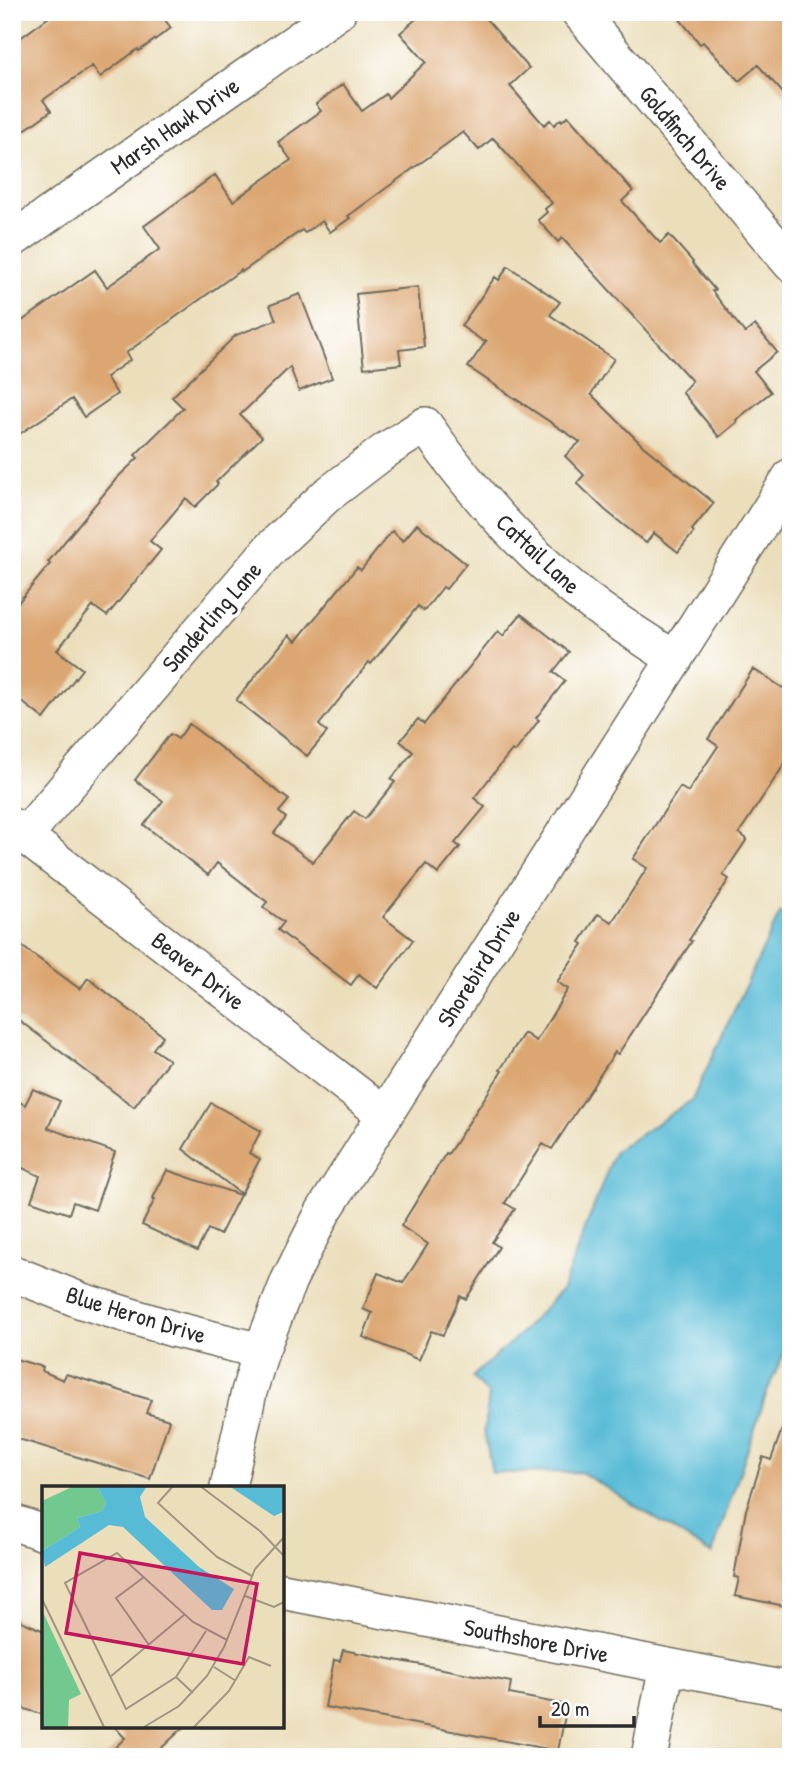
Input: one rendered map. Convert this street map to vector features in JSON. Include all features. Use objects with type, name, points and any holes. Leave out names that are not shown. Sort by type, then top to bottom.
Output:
[{"type":"street","name":"Marsh Hawk Drive","points":[[12,240],[338,12]]},
{"type":"street","name":"Goldfinch Drive","points":[[579,12],[791,264]]},
{"type":"street","name":"Cattail Lane","points":[[425,425],[487,505],[540,560],[598,608],[675,659]]},
{"type":"street","name":"Sanderling Lane","points":[[18,831],[271,548],[326,496],[386,450],[425,425]]},
{"type":"street","name":"Shorebird Drive","points":[[228,1486],[261,1351],[289,1280],[323,1212],[791,476]]},
{"type":"street","name":"Beaver Drive","points":[[18,831],[384,1115]]},
{"type":"street","name":"Blue Heron Drive","points":[[12,1273],[82,1301],[173,1329],[261,1351]]},
{"type":"street","points":[[12,1522],[42,1532]]},
{"type":"street","name":"Southshore Drive","points":[[284,1591],[791,1690]]},
{"type":"street","points":[[649,1757],[667,1666]]},
{"type":"water","points":[[791,905],[791,1337],[767,1392],[712,1554],[581,1472],[492,1473],[484,1430],[489,1395],[472,1377],[520,1334],[562,1289],[615,1151],[692,1100],[780,913]]},
{"type":"building","points":[[56,12],[159,12],[171,28],[100,77],[92,66],[43,100],[51,111],[12,139],[12,44]]},
{"type":"building","points":[[424,12],[480,12],[529,68],[510,86],[544,125],[550,120],[554,125],[568,116],[633,191],[622,201],[660,243],[669,235],[715,290],[712,291],[745,333],[755,325],[777,352],[754,371],[771,392],[719,437],[682,392],[692,381],[562,238],[558,242],[538,220],[552,203],[493,138],[479,150],[463,132],[330,232],[322,221],[305,233],[302,230],[242,272],[241,270],[126,353],[130,360],[106,377],[117,394],[84,417],[72,399],[12,439],[12,328],[95,270],[107,287],[160,249],[144,226],[215,175],[233,201],[291,160],[278,142],[321,111],[316,104],[343,84],[362,111],[386,94],[388,98],[426,62],[400,33]]},
{"type":"building","points":[[674,12],[791,12],[791,102],[758,65],[739,81],[703,42],[700,44]]},
{"type":"building","points":[[508,266],[560,302],[550,315],[614,359],[591,394],[643,446],[714,503],[678,552],[654,533],[646,543],[577,483],[584,475],[565,456],[580,442],[468,367],[486,341],[461,326],[495,277],[499,280]]},
{"type":"building","points":[[418,287],[424,347],[399,350],[401,364],[364,368],[356,294]]},
{"type":"building","points":[[300,294],[332,378],[299,391],[290,367],[240,415],[262,437],[216,482],[218,484],[195,507],[186,498],[150,541],[161,550],[107,616],[93,606],[57,650],[82,669],[44,719],[12,694],[12,610],[117,478],[138,458],[135,455],[183,408],[172,397],[236,335],[276,320],[270,305]]},
{"type":"building","points":[[417,524],[466,564],[424,611],[418,606],[371,664],[369,662],[319,725],[327,732],[307,756],[236,700],[289,635],[296,641],[357,567],[361,570],[392,531],[403,541]]},
{"type":"building","points":[[521,614],[569,652],[553,672],[565,681],[536,718],[539,720],[515,752],[512,750],[474,798],[485,807],[455,843],[460,847],[438,874],[426,864],[383,917],[413,940],[377,988],[359,974],[351,985],[278,930],[284,922],[263,907],[267,902],[217,863],[208,875],[144,825],[163,801],[135,780],[170,734],[178,739],[189,724],[289,800],[279,812],[286,818],[274,833],[313,862],[354,811],[365,819],[395,782],[391,779],[413,752],[400,741],[418,719],[424,724],[498,631],[503,636]]},
{"type":"building","points":[[753,669],[791,693],[791,754],[739,833],[747,839],[723,875],[729,879],[618,1054],[615,1052],[552,1149],[543,1144],[505,1203],[515,1209],[492,1242],[499,1247],[466,1299],[460,1296],[443,1335],[431,1331],[419,1360],[363,1337],[372,1313],[363,1309],[378,1273],[403,1283],[428,1244],[401,1226],[524,1033],[536,1041],[568,989],[557,982],[583,944],[580,942],[598,914],[612,922],[647,868],[633,859],[680,787],[688,792],[718,746],[708,739]]},
{"type":"building","points":[[12,939],[80,989],[88,978],[163,1036],[153,1049],[169,1060],[134,1107],[12,1015]]},
{"type":"building","points":[[33,1089],[60,1101],[48,1128],[115,1152],[95,1210],[73,1202],[69,1214],[31,1201],[40,1176],[12,1163],[12,1098],[25,1105]]},
{"type":"building","points":[[211,1103],[261,1131],[249,1153],[260,1159],[241,1194],[183,1149]]},
{"type":"building","points":[[167,1170],[240,1195],[220,1235],[208,1229],[197,1251],[142,1225]]},
{"type":"building","points":[[12,1358],[43,1367],[42,1371],[63,1380],[66,1374],[151,1400],[146,1413],[169,1420],[150,1479],[12,1437]]},
{"type":"building","points":[[787,1415],[791,1415],[791,1598],[787,1597],[785,1606],[735,1596],[739,1578],[734,1577],[746,1510],[763,1457],[771,1460]]},
{"type":"building","points":[[12,1617],[42,1630],[42,1714],[12,1705]]},
{"type":"building","points":[[343,1650],[511,1682],[509,1694],[567,1705],[558,1751],[325,1707],[334,1660],[340,1661]]},
{"type":"building","points":[[115,1727],[184,1727],[152,1757],[105,1757],[125,1738]]}]
